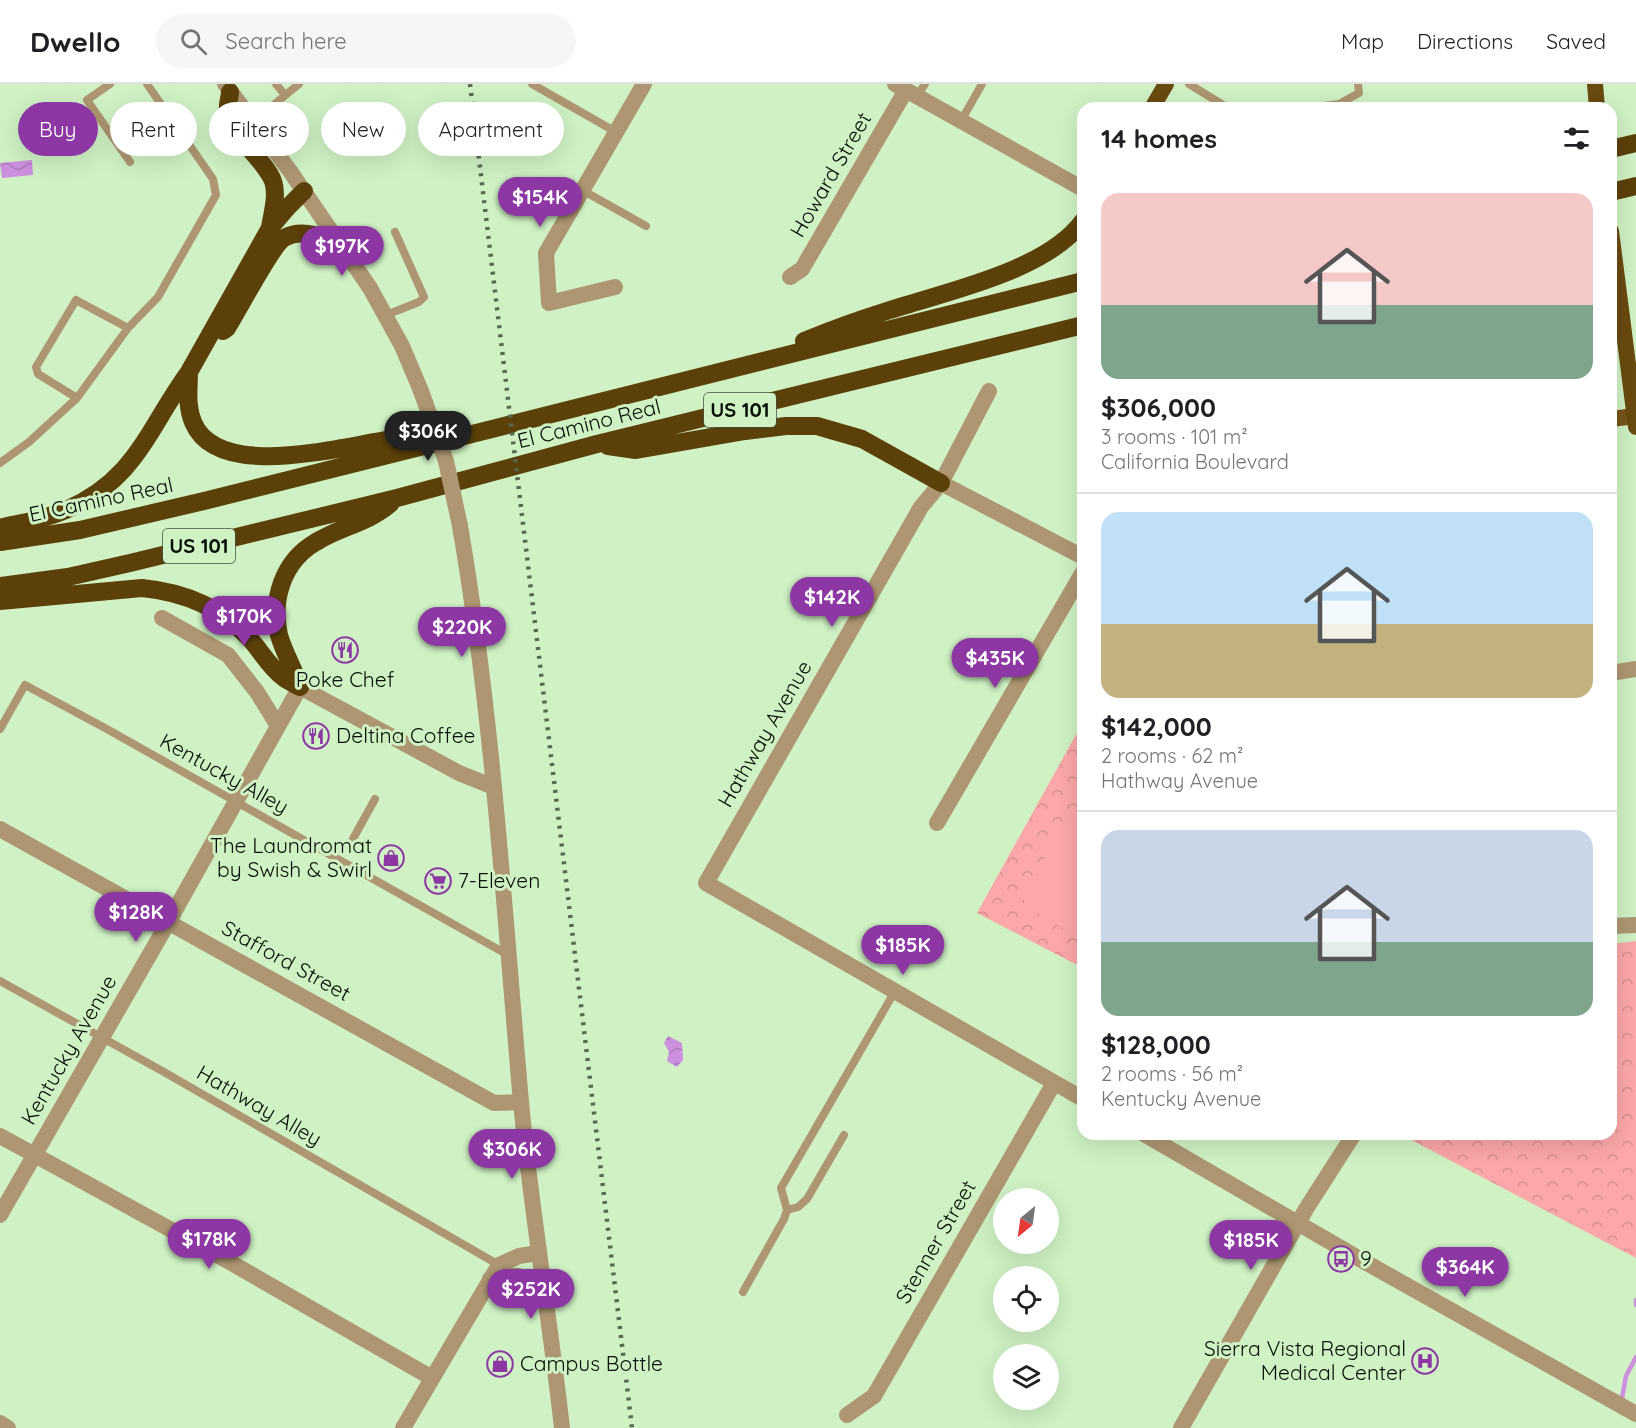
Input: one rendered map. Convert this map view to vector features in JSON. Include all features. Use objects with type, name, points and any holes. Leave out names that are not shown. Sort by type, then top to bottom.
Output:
[{"type":"highway","points":[[1156,102],[1166,84]]},
{"type":"highway","points":[[1595,84],[1596,102]]},
{"type":"highway","points":[[227,88],[228,112],[234,127],[266,167],[274,183],[270,228]]},
{"type":"highway","points":[[1617,148],[1636,143]]},
{"type":"highway","points":[[1617,191],[1636,186]]},
{"type":"highway","points":[[0,528],[45,518],[84,501],[104,488],[130,463],[142,449],[189,372],[270,228],[304,191]]},
{"type":"highway","points":[[749,364],[841,326],[957,290],[1009,270],[1050,251],[1077,228]]},
{"type":"highway","points":[[206,342],[228,328],[274,249],[285,237],[308,234],[342,247]]},
{"type":"highway","points":[[1617,275],[1636,420]]},
{"type":"highway","name":"El Camino Real","points":[[0,542],[80,530],[1077,282]]},
{"type":"highway","name":"El Camino Real","points":[[0,586],[68,577],[130,563],[397,498],[597,444],[1077,326]]},
{"type":"highway","points":[[189,372],[188,400],[196,428],[214,445],[236,454],[269,456],[397,438],[445,440]]},
{"type":"highway","points":[[597,444],[636,450],[745,431],[786,426],[817,426],[862,439],[941,483]]},
{"type":"highway","points":[[300,687],[285,652],[277,621],[278,593],[284,575],[296,559],[315,542],[380,513],[397,498]]},
{"type":"highway","points":[[0,601],[142,588],[181,595],[218,612],[233,623],[249,637],[283,677],[300,687]]},
{"type":"main road","points":[[1617,419],[1636,420]]},
{"type":"street","points":[[615,287],[549,303],[546,253],[644,84]]},
{"type":"street","points":[[227,88],[238,102]]},
{"type":"street","points":[[911,89],[961,121],[1077,186]]},
{"type":"street","name":"Howard Street","points":[[790,277],[802,269],[911,89]]},
{"type":"street","points":[[278,156],[370,288],[386,315],[420,391],[446,461],[471,588],[494,787],[521,1102],[538,1253],[553,1348],[562,1428]]},
{"type":"street","name":"Hathway Avenue","points":[[895,991],[706,883],[921,507],[941,483],[989,391]]},
{"type":"street","points":[[941,483],[1077,554]]},
{"type":"street","points":[[937,824],[1077,582]]},
{"type":"street","points":[[162,618],[228,656],[257,692],[278,726]]},
{"type":"street","points":[[1617,672],[1636,669]]},
{"type":"street","points":[[300,687],[459,773],[494,787]]},
{"type":"street","name":"Kentucky Avenue","points":[[0,1215],[300,687]]},
{"type":"street","name":"Stafford Street","points":[[0,829],[494,1103],[521,1102]]},
{"type":"street","points":[[1617,926],[1636,925]]},
{"type":"street","points":[[895,991],[1077,1097]]},
{"type":"street","name":"Stenner Street","points":[[847,1415],[874,1396],[1053,1083]]},
{"type":"street","points":[[0,1136],[228,1261],[432,1378]]},
{"type":"street","points":[[1154,1140],[1636,1414]]},
{"type":"street","points":[[1181,1428],[1298,1223],[1350,1140]]},
{"type":"street","points":[[403,1428],[494,1272],[519,1256],[538,1253]]},
{"type":"street","points":[[494,1272],[506,1276],[525,1276],[543,1285]]},
{"type":"street","points":[[0,1423],[9,1428]]},
{"type":"lane","points":[[110,84],[87,100],[130,162]]},
{"type":"lane","points":[[0,462],[29,442],[77,398],[128,328],[158,297],[216,195],[213,178],[147,84]]},
{"type":"lane","points":[[276,84],[285,95]]},
{"type":"lane","points":[[277,102],[298,84]]},
{"type":"lane","points":[[532,84],[616,132]]},
{"type":"lane","points":[[961,121],[982,84]]},
{"type":"lane","points":[[1189,84],[1218,102]]},
{"type":"lane","points":[[1343,102],[1359,93],[1358,84]]},
{"type":"lane","points":[[582,190],[646,226]]},
{"type":"lane","points":[[386,315],[419,302],[424,297],[395,232]]},
{"type":"lane","points":[[77,398],[38,374],[36,367],[76,300],[128,328]]},
{"type":"lane","name":"Kentucky Alley","points":[[0,729],[25,685],[510,956]]},
{"type":"lane","points":[[349,846],[375,799]]},
{"type":"lane","name":"Hathway Alley","points":[[0,981],[164,1072],[494,1272]]},
{"type":"lane","points":[[743,1292],[784,1219],[787,1210],[781,1188],[895,991]]},
{"type":"lane","points":[[787,1210],[798,1207],[807,1199],[844,1136]]},
{"type":"green space","points":[[1077,733],[1077,965],[977,913]]},
{"type":"green space","points":[[1077,806],[1077,937],[1026,907],[1022,893]]},
{"type":"green space","points":[[1636,941],[1636,1258],[1411,1140],[1617,1140],[1617,943]]},
{"type":"water","points":[[32,160],[33,175],[2,178],[0,163]]},
{"type":"water","points":[[668,1036],[682,1043],[683,1060],[677,1067],[667,1061],[669,1052],[664,1043]]},
{"type":"waterway","points":[[1636,1300],[1636,1305]]},
{"type":"waterway","points":[[1625,1402],[1622,1398],[1626,1376],[1636,1357]]},
{"type":"railway","points":[[470,84],[632,1428]]},
{"type":"place","name":"Poke Chef","points":[[345,650]]},
{"type":"place","name":"Deltina Coffee","points":[[316,736]]},
{"type":"place","name":"The Laundromat by Swish & Swirl","points":[[391,858]]},
{"type":"place","name":"7-Eleven","points":[[438,881]]},
{"type":"place","name":"9","points":[[1341,1259]]},
{"type":"place","name":"Sierra Vista Regional Medical Center","points":[[1425,1361]]},
{"type":"place","name":"Campus Bottle","points":[[500,1364]]}]
